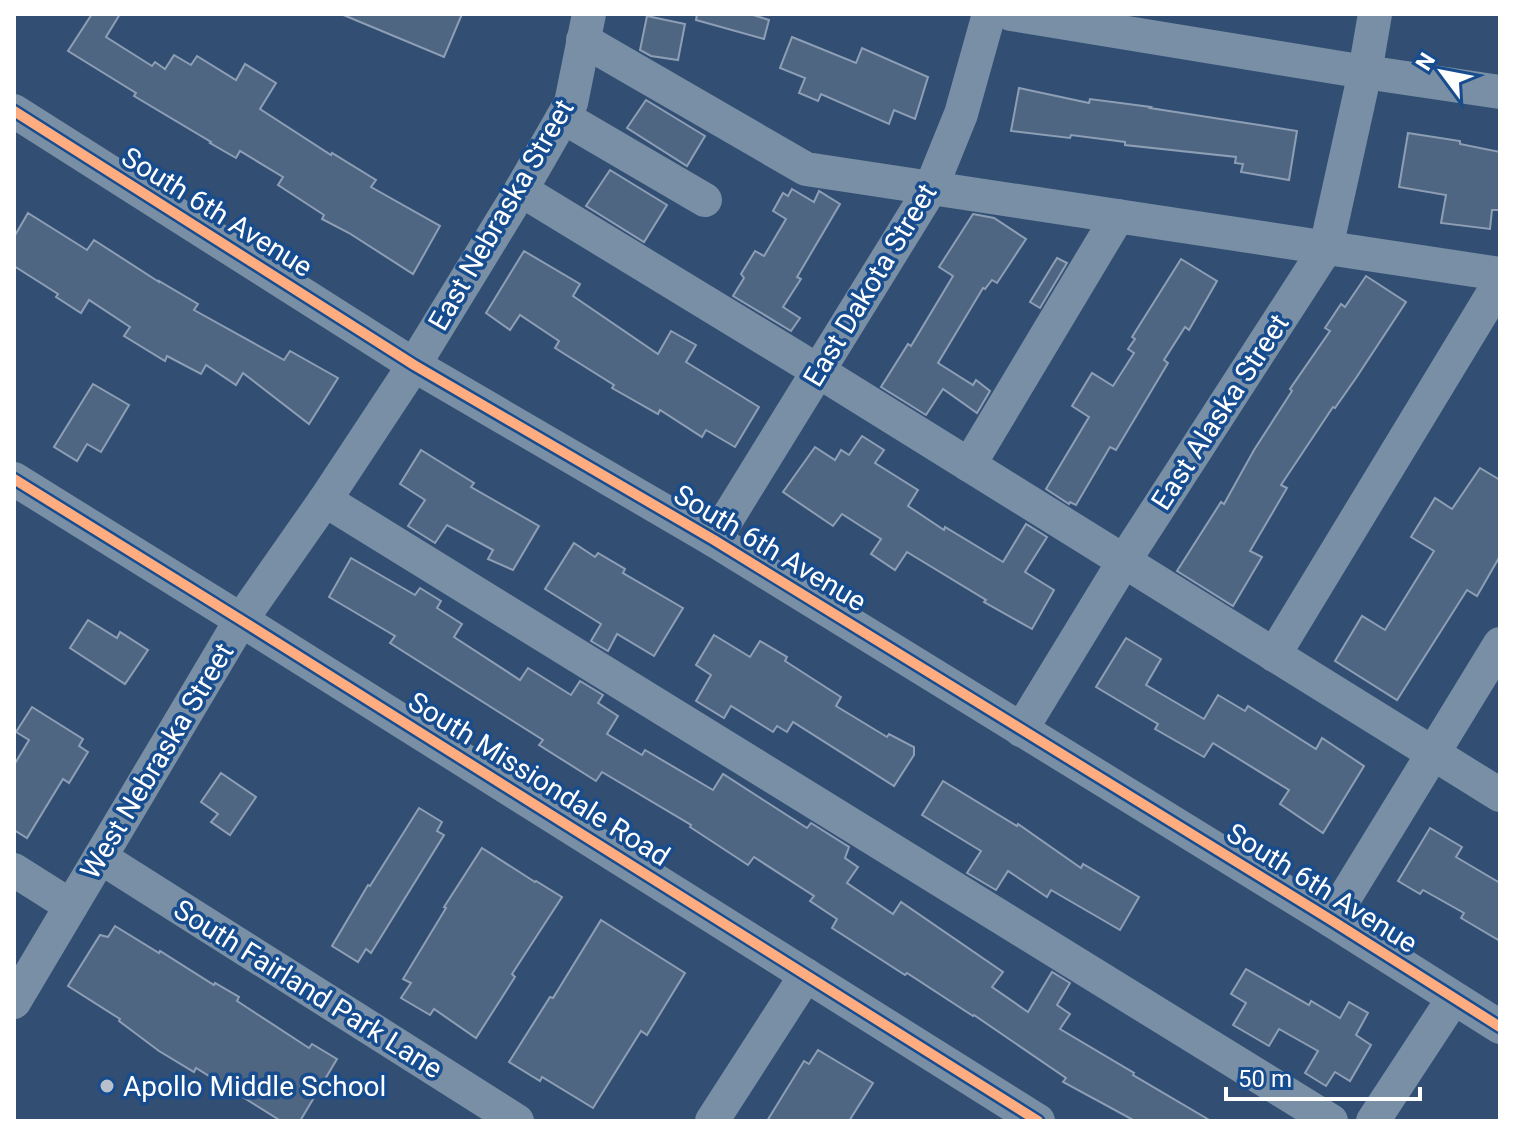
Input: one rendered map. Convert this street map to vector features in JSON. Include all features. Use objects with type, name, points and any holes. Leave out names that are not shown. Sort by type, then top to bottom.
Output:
[{"type":"street","name":"East Dakota Street","points":[[714,540],[931,188],[961,114],[989,14]]},
{"type":"street","points":[[1011,14],[1500,92]]},
{"type":"street","name":"East Alaska Street","points":[[1021,730],[1124,561],[1326,248],[1375,14]]},
{"type":"street","points":[[586,27],[806,169],[1500,274]]},
{"type":"street","name":"East Nebraska Street","points":[[414,365],[571,103],[586,27]]},
{"type":"street","name":"South 6th Avenue","points":[[14,111],[414,365],[714,540],[1500,1027]]},
{"type":"street","points":[[563,117],[705,200]]},
{"type":"street","points":[[521,190],[1500,795]]},
{"type":"street","points":[[969,465],[1118,216]]},
{"type":"street","points":[[1274,655],[1500,282]]},
{"type":"street","name":"West Nebraska Street","points":[[14,1002],[241,620],[414,365]]},
{"type":"street","name":"South Missiondale Road","points":[[14,479],[1038,1121]]},
{"type":"street","points":[[325,500],[1331,1121]]},
{"type":"street","points":[[1331,920],[1500,644]]},
{"type":"street","name":"South Fairland Park Lane","points":[[100,857],[517,1121]]},
{"type":"street","points":[[14,870],[71,906]]},
{"type":"street","points":[[712,1121],[806,975]]},
{"type":"street","points":[[1373,1121],[1453,999]]},
{"type":"building","points":[[92,14],[120,14],[106,37],[152,66],[155,62],[165,69],[174,55],[191,65],[197,56],[236,80],[245,64],[276,83],[260,109],[376,180],[371,187],[440,226],[413,274],[322,219],[324,215],[278,185],[283,177],[240,151],[236,158],[210,143],[68,51]]},
{"type":"building","points":[[341,14],[462,14],[444,57]]},
{"type":"building","points":[[697,14],[750,14],[769,20],[764,39],[696,20]]},
{"type":"building","points":[[647,16],[685,24],[678,60],[651,56],[640,50]]},
{"type":"building","points":[[792,37],[856,63],[862,48],[928,77],[915,119],[894,110],[889,124],[821,94],[818,101],[799,93],[805,78],[780,68]]},
{"type":"building","points":[[1019,88],[1089,103],[1090,99],[1151,107],[1297,131],[1289,180],[1241,172],[1243,164],[1235,163],[1236,157],[1125,145],[1125,142],[1071,135],[1070,138],[1011,131]]},
{"type":"building","points":[[646,100],[705,136],[687,166],[627,128]]},
{"type":"building","points":[[1408,133],[1460,141],[1460,144],[1500,152],[1500,210],[1492,210],[1490,229],[1441,223],[1446,195],[1399,187]]},
{"type":"building","points":[[610,170],[667,205],[644,242],[586,206]]},
{"type":"building","points":[[792,189],[814,202],[819,191],[840,204],[783,307],[800,318],[791,331],[733,296],[744,278],[741,274],[755,251],[764,256],[786,219],[773,211],[783,193],[788,196]]},
{"type":"building","points":[[28,213],[87,250],[94,240],[198,304],[194,310],[284,360],[290,351],[338,378],[309,424],[243,373],[236,385],[206,365],[201,374],[167,356],[165,361],[124,336],[130,327],[89,300],[81,313],[14,266],[14,237]]},
{"type":"building","points":[[973,214],[994,218],[1026,239],[997,283],[992,280],[983,288],[938,363],[973,385],[976,380],[990,391],[977,413],[943,389],[926,415],[881,387],[908,344],[911,346],[953,276],[939,267]]},
{"type":"building","points":[[524,251],[580,284],[573,296],[658,354],[671,331],[696,345],[686,362],[759,407],[735,447],[706,430],[702,437],[660,410],[658,414],[612,388],[614,385],[555,348],[559,341],[520,315],[510,330],[486,313]]},
{"type":"building","points":[[1057,258],[1067,263],[1040,308],[1030,302]]},
{"type":"building","points":[[1181,259],[1217,281],[1189,330],[1185,327],[1164,360],[1168,363],[1116,450],[1110,447],[1076,505],[1069,504],[1046,489],[1089,417],[1072,406],[1092,373],[1113,386],[1134,353],[1128,349],[1135,339],[1132,337]]},
{"type":"building","points":[[1366,276],[1406,302],[1281,485],[1287,488],[1250,551],[1262,557],[1233,606],[1177,571],[1221,502],[1224,504],[1292,391],[1290,389],[1330,331],[1325,328],[1341,304],[1345,307]]},
{"type":"building","points":[[93,384],[129,405],[101,452],[87,444],[77,461],[54,447]]},
{"type":"building","points":[[862,436],[884,450],[875,463],[918,490],[908,506],[944,530],[945,527],[1003,562],[1026,524],[1047,537],[1025,572],[1054,590],[1032,629],[907,552],[895,570],[871,554],[881,539],[842,514],[833,526],[783,492],[815,447],[835,460],[841,450],[849,455]]},
{"type":"building","points":[[421,450],[474,483],[471,487],[539,526],[513,570],[488,559],[493,550],[447,525],[435,543],[408,526],[425,500],[400,484]]},
{"type":"building","points":[[1480,468],[1500,480],[1500,556],[1477,596],[1467,590],[1397,700],[1335,661],[1362,616],[1385,630],[1434,551],[1411,537],[1435,498],[1452,509]]},
{"type":"building","points":[[574,543],[595,557],[598,553],[625,569],[623,573],[683,608],[654,656],[617,634],[608,651],[591,641],[601,624],[545,589]]},
{"type":"building","points":[[351,558],[415,595],[420,588],[441,601],[437,608],[462,624],[454,637],[520,680],[528,668],[571,695],[580,681],[603,695],[598,703],[618,716],[607,734],[642,755],[645,750],[713,790],[723,774],[807,828],[811,823],[849,847],[845,858],[858,867],[847,883],[893,914],[901,902],[1003,972],[992,987],[1028,1012],[1052,972],[1070,983],[1057,1005],[1070,1014],[1060,1029],[1211,1121],[1135,1121],[1063,1082],[1066,1078],[974,1015],[832,928],[837,919],[810,901],[814,896],[754,857],[748,865],[691,825],[602,772],[596,781],[539,745],[543,740],[390,643],[395,636],[329,597]]},
{"type":"building","points":[[88,620],[117,638],[120,632],[148,650],[125,684],[70,648]]},
{"type":"building","points":[[714,635],[750,657],[760,641],[841,697],[836,706],[887,737],[889,734],[914,747],[914,755],[894,786],[793,722],[787,732],[777,726],[773,732],[731,706],[724,718],[696,701],[711,675],[696,665]]},
{"type":"building","points":[[1126,638],[1161,659],[1146,685],[1204,719],[1218,695],[1245,711],[1248,706],[1316,749],[1322,738],[1364,766],[1323,833],[1280,804],[1289,790],[1213,743],[1204,757],[1155,729],[1158,724],[1096,687]]},
{"type":"building","points":[[32,707],[83,739],[79,746],[88,752],[69,783],[63,779],[27,838],[14,830],[14,765],[29,740],[16,732]]},
{"type":"building","points":[[221,773],[256,797],[230,835],[211,822],[218,814],[201,802]]},
{"type":"building","points":[[943,781],[1018,824],[1081,868],[1083,864],[1139,897],[1120,930],[1051,890],[1047,897],[1008,871],[996,890],[967,873],[981,851],[922,815]]},
{"type":"building","points":[[419,808],[442,822],[437,831],[444,835],[371,953],[366,949],[358,962],[332,946]]},
{"type":"building","points":[[1430,828],[1462,847],[1456,857],[1500,883],[1500,941],[1461,918],[1464,913],[1423,890],[1420,894],[1398,881]]},
{"type":"building","points":[[482,848],[562,897],[512,974],[515,977],[476,1038],[434,1009],[430,1015],[401,998],[411,983],[403,979]]},
{"type":"building","points":[[601,920],[685,973],[647,1035],[641,1031],[593,1108],[542,1077],[540,1081],[509,1062]]},
{"type":"building","points":[[115,926],[239,997],[237,1001],[309,1048],[312,1044],[337,1059],[300,1121],[281,1121],[196,1068],[194,1072],[68,986],[100,935],[108,937]]},
{"type":"building","points":[[1246,969],[1309,1005],[1311,1001],[1340,1018],[1349,1002],[1368,1013],[1356,1035],[1371,1045],[1350,1081],[1335,1072],[1326,1086],[1305,1073],[1318,1051],[1279,1029],[1269,1046],[1233,1025],[1246,1003],[1231,994]]},
{"type":"building","points":[[818,1050],[873,1083],[849,1121],[767,1121],[804,1061],[809,1064]]},
{"type":"cycle path","points":[[14,111],[414,365],[714,540],[1500,1027]]},
{"type":"cycle path","points":[[14,479],[1038,1121]]},
{"type":"place","name":"Apollo Middle School","points":[[107,1086]]}]
